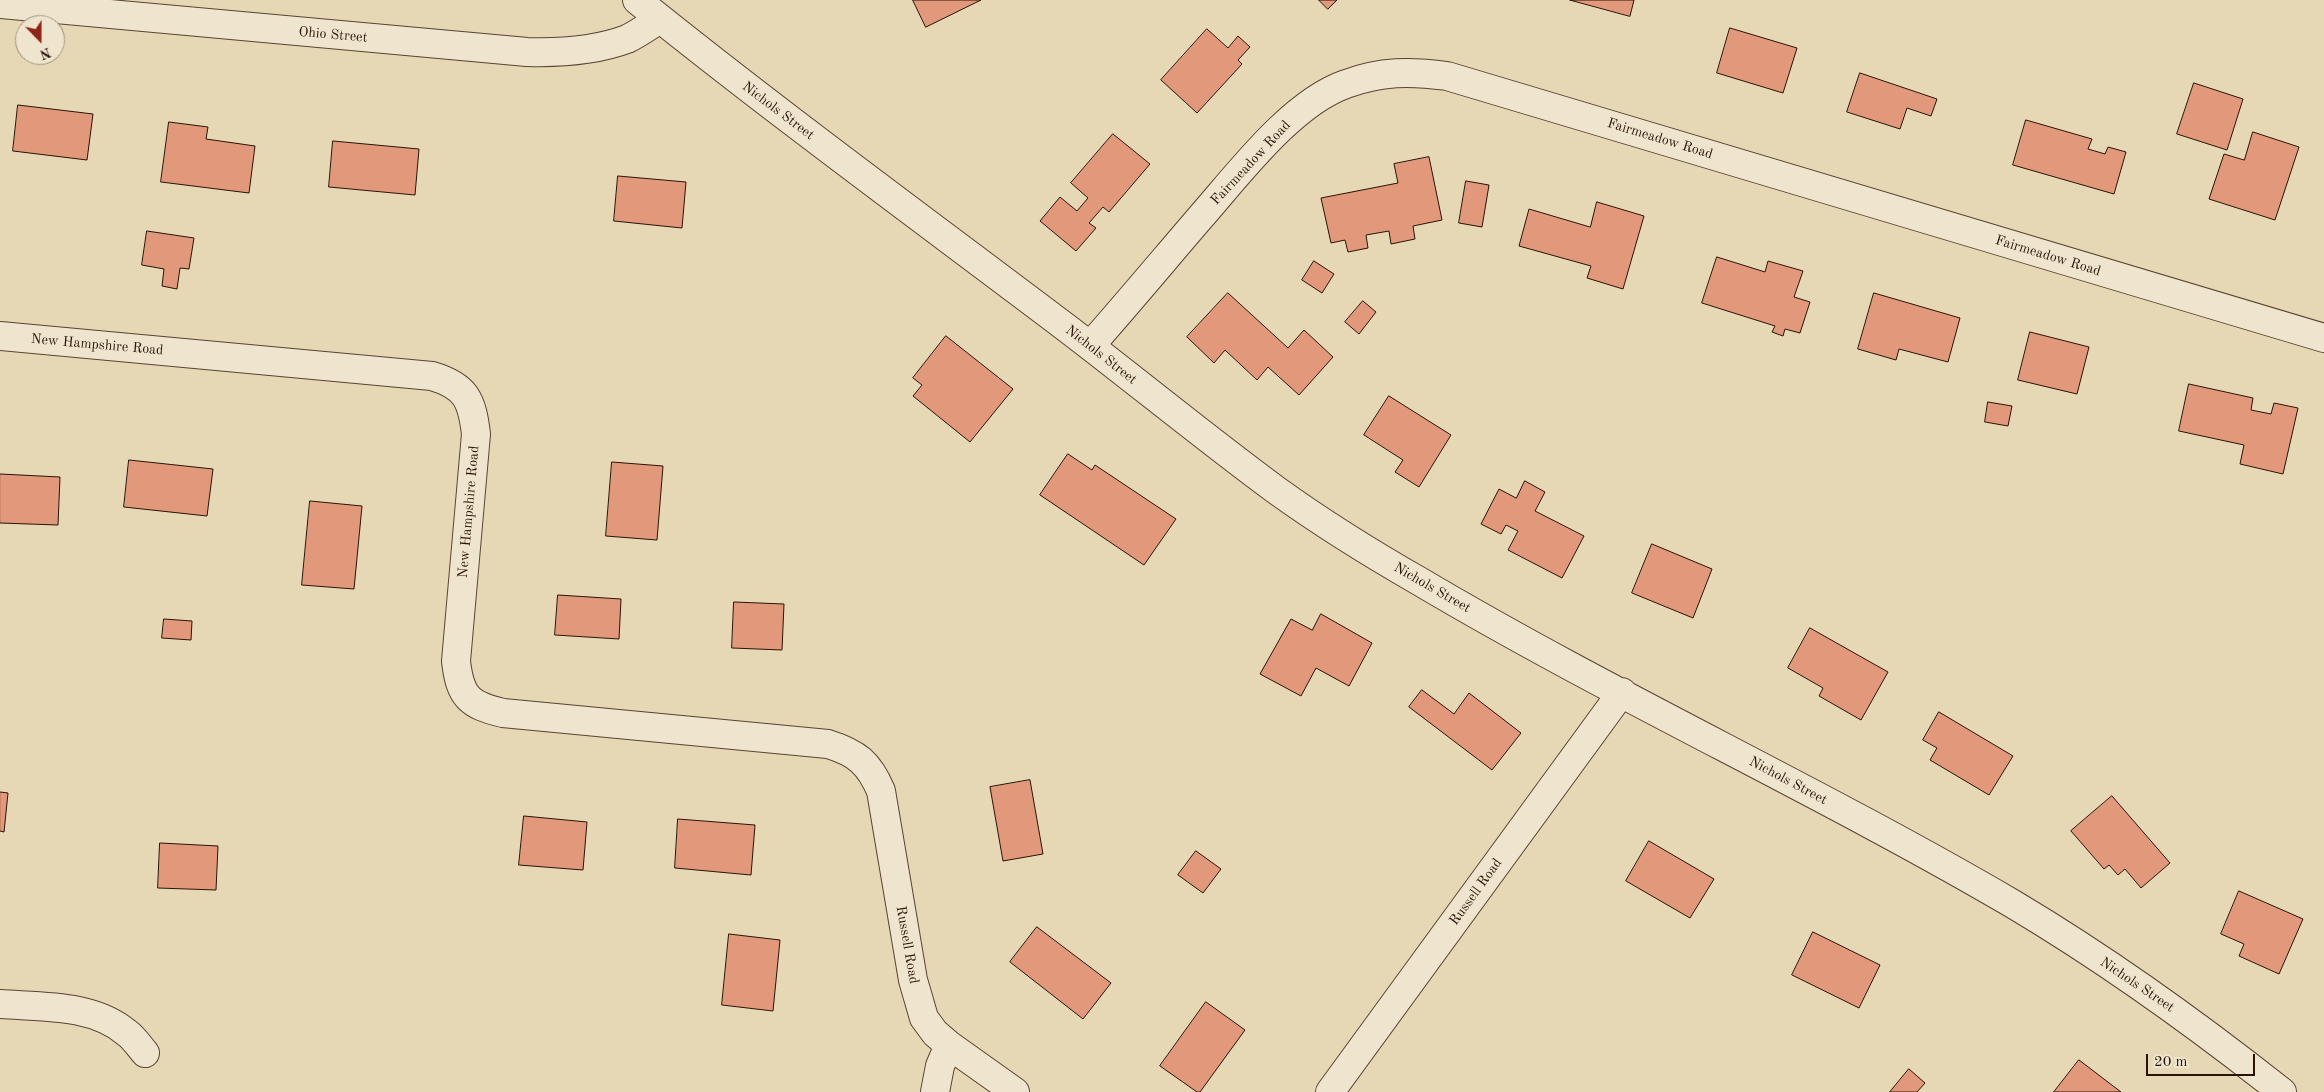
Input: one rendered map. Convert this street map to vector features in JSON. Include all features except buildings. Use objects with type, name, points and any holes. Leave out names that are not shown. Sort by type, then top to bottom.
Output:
[{"type":"street","name":"Nichols Street","points":[[637,0],[748,88],[1090,346],[1236,459],[1347,538],[1499,627],[1871,824],[2013,905],[2109,965],[2184,1017],[2282,1092]]},
{"type":"street","name":"Ohio Street","points":[[0,4],[527,52],[560,52],[593,48],[628,38],[660,19]]},
{"type":"street","name":"Fairmeadow Road","points":[[1090,346],[1252,159],[1282,128],[1312,103],[1344,84],[1380,74],[1411,71],[1447,76],[2324,338]]},
{"type":"street","name":"New Hampshire Road","points":[[0,336],[432,376],[448,381],[463,393],[473,408],[476,434],[456,661],[458,682],[468,698],[482,708],[503,713],[828,744],[847,750],[862,759]]},
{"type":"street","name":"Russell Road","points":[[1330,1092],[1622,692]]},
{"type":"street","name":"Russell Road","points":[[862,759],[874,775],[881,791],[918,1003],[924,1018],[935,1033],[1015,1092]]},
{"type":"street","points":[[0,1004],[78,1010],[101,1018],[126,1032],[145,1053]]},
{"type":"street","points":[[935,1092],[940,1066],[950,1045]]}]
